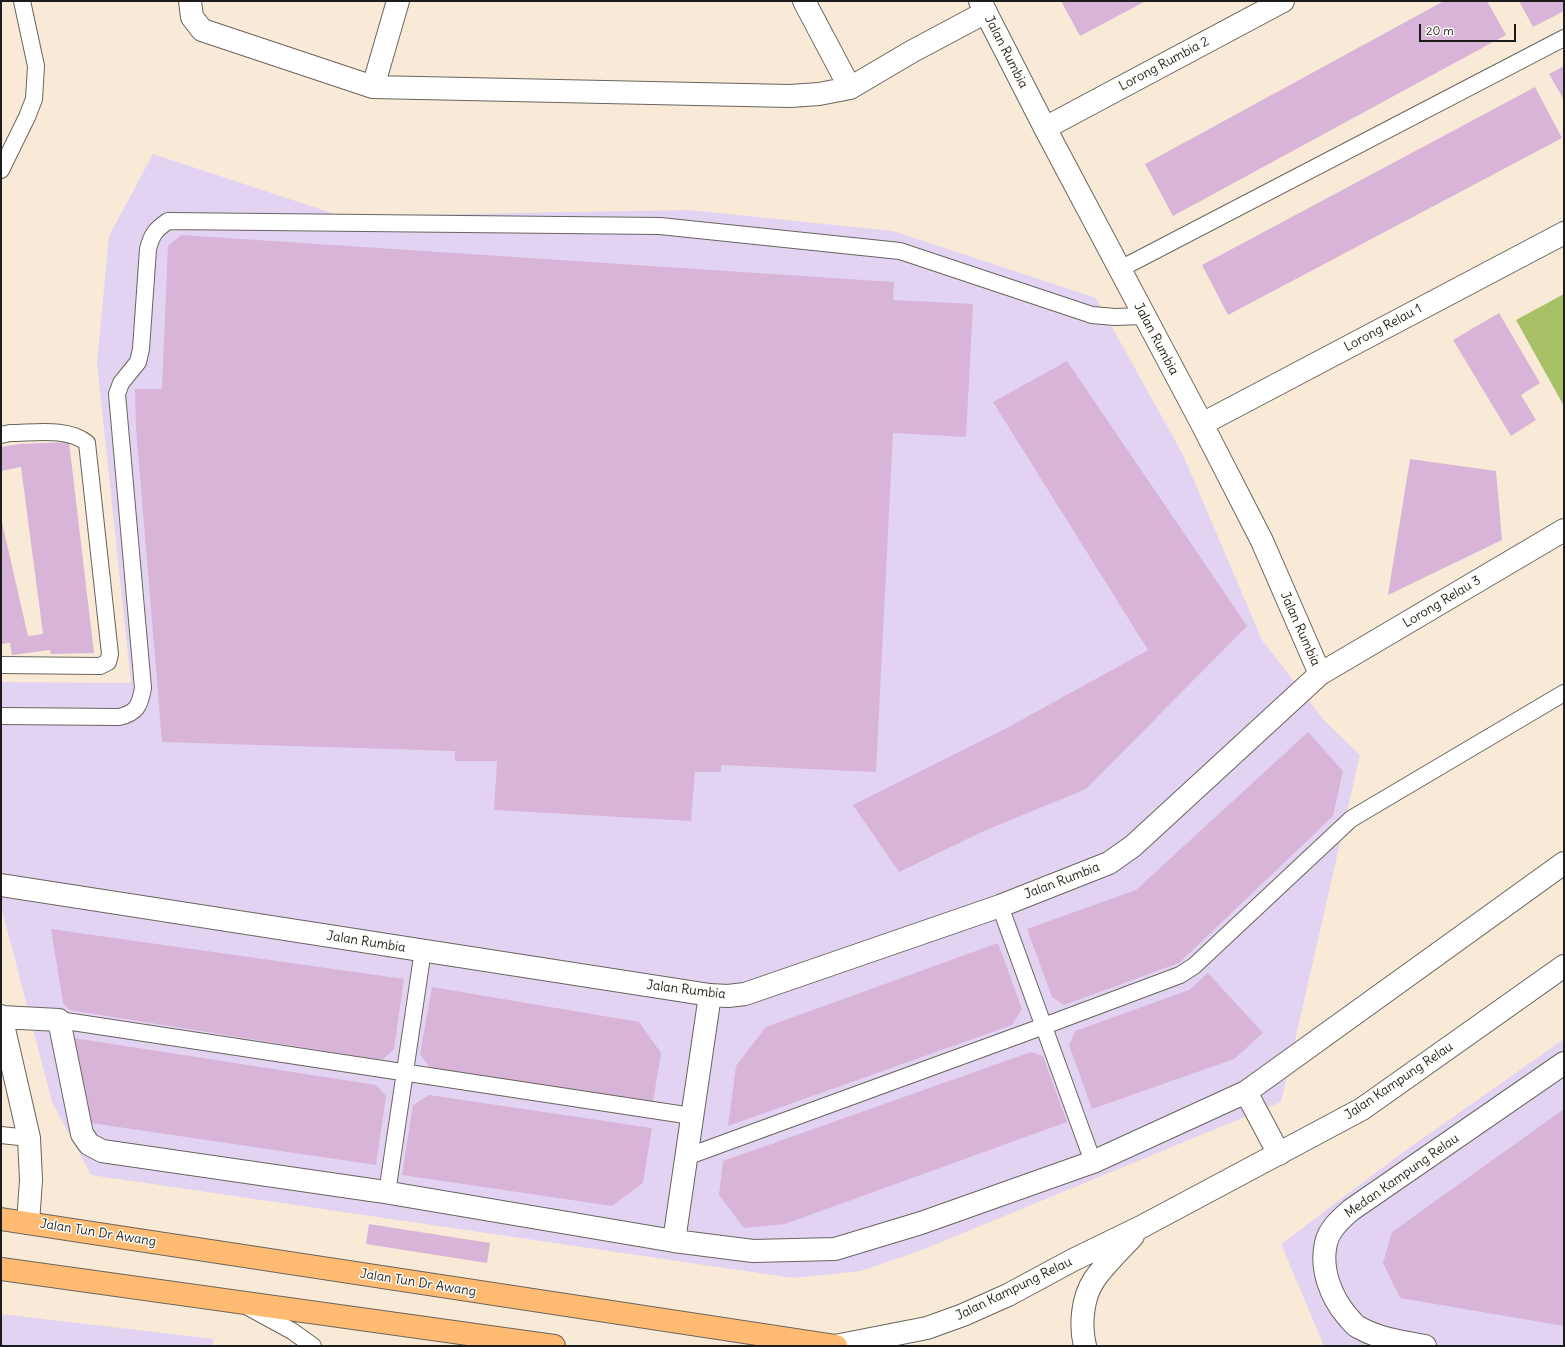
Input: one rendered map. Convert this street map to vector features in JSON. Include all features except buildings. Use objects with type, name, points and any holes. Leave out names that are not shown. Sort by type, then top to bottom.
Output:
[{"type":"main road","name":"Jalan Tun Dr Awang","points":[[1,1219],[836,1346]]},
{"type":"main road","points":[[1,1268],[554,1346]]},
{"type":"street","points":[[190,1],[192,18],[202,30],[372,87],[790,96],[819,94],[850,88],[911,52],[983,6]]},
{"type":"street","points":[[372,87],[398,1]]},
{"type":"street","points":[[804,1],[850,88]]},
{"type":"street","name":"Lorong Rumbia 2","points":[[1045,128],[1283,1]]},
{"type":"street","name":"Jalan Rumbia","points":[[1,885],[710,995],[728,996],[745,994],[1000,906],[1109,863],[1133,846],[1320,674],[1262,540],[1202,424],[1143,316],[983,6]]},
{"type":"street","name":"Lorong Relau 1","points":[[1202,424],[1564,233]]},
{"type":"street","name":"Lorong Relau 3","points":[[1320,674],[1564,530]]},
{"type":"street","points":[[28,1223],[31,1180],[29,1138],[1,1017],[58,1020],[82,1134],[89,1144],[102,1151],[387,1193],[674,1241],[753,1251],[835,1249],[921,1223],[1093,1162],[1246,1092],[1564,863]]},
{"type":"street","name":"Jalan Kampung Relau","points":[[836,1346],[927,1328],[963,1316],[1008,1295],[1073,1260],[1141,1227],[1362,1109],[1564,966]]},
{"type":"street","points":[[674,1241],[710,995]]},
{"type":"street","name":"Medan Kampung Relau","points":[[1425,1346],[1376,1336],[1356,1326],[1339,1306],[1328,1284],[1324,1262],[1326,1242],[1335,1225],[1351,1210],[1564,1064]]},
{"type":"street","points":[[1246,1092],[1279,1154]]},
{"type":"street","name":"Jalan Kampung Relau","points":[[1085,1346],[1081,1333],[1084,1304],[1093,1281],[1141,1227]]},
{"type":"lane","points":[[1,170],[27,117],[34,99],[36,66],[22,1]]},
{"type":"lane","points":[[1120,269],[1564,38]]},
{"type":"lane","points":[[1,716],[119,717],[129,714],[136,709],[141,700],[143,688],[117,394],[121,382],[138,362],[141,349],[148,249],[151,237],[157,228],[168,221],[668,227],[900,251],[1092,315],[1115,317],[1143,316]]},
{"type":"lane","points":[[1,435],[10,433],[66,433],[80,438],[87,443],[110,654],[108,662],[100,666],[1,666]]},
{"type":"lane","points":[[686,1158],[1180,975],[1194,966],[1351,819],[1564,693]]},
{"type":"lane","points":[[1000,906],[1093,1162]]},
{"type":"lane","points":[[387,1193],[423,950]]},
{"type":"lane","points":[[58,1020],[692,1116]]},
{"type":"lane","points":[[1,1135],[29,1138]]},
{"type":"lane","points":[[238,1302],[292,1331],[313,1346]]},
{"type":"shaded area","points":[[153,154],[341,216],[689,210],[893,231],[1096,298],[1183,455],[1262,640],[1324,720],[1360,755],[1281,1102],[922,1250],[861,1271],[793,1278],[91,1175],[52,1102],[1,906],[1,682],[131,683],[97,363],[109,236]]},
{"type":"shaded area","points":[[1564,1039],[1564,1346],[1324,1346],[1281,1244],[1402,1153]]},
{"type":"shaded area","points":[[1,1314],[214,1339],[212,1346],[1,1346]]},
{"type":"green space","points":[[1564,294],[1564,406],[1516,320]]}]
